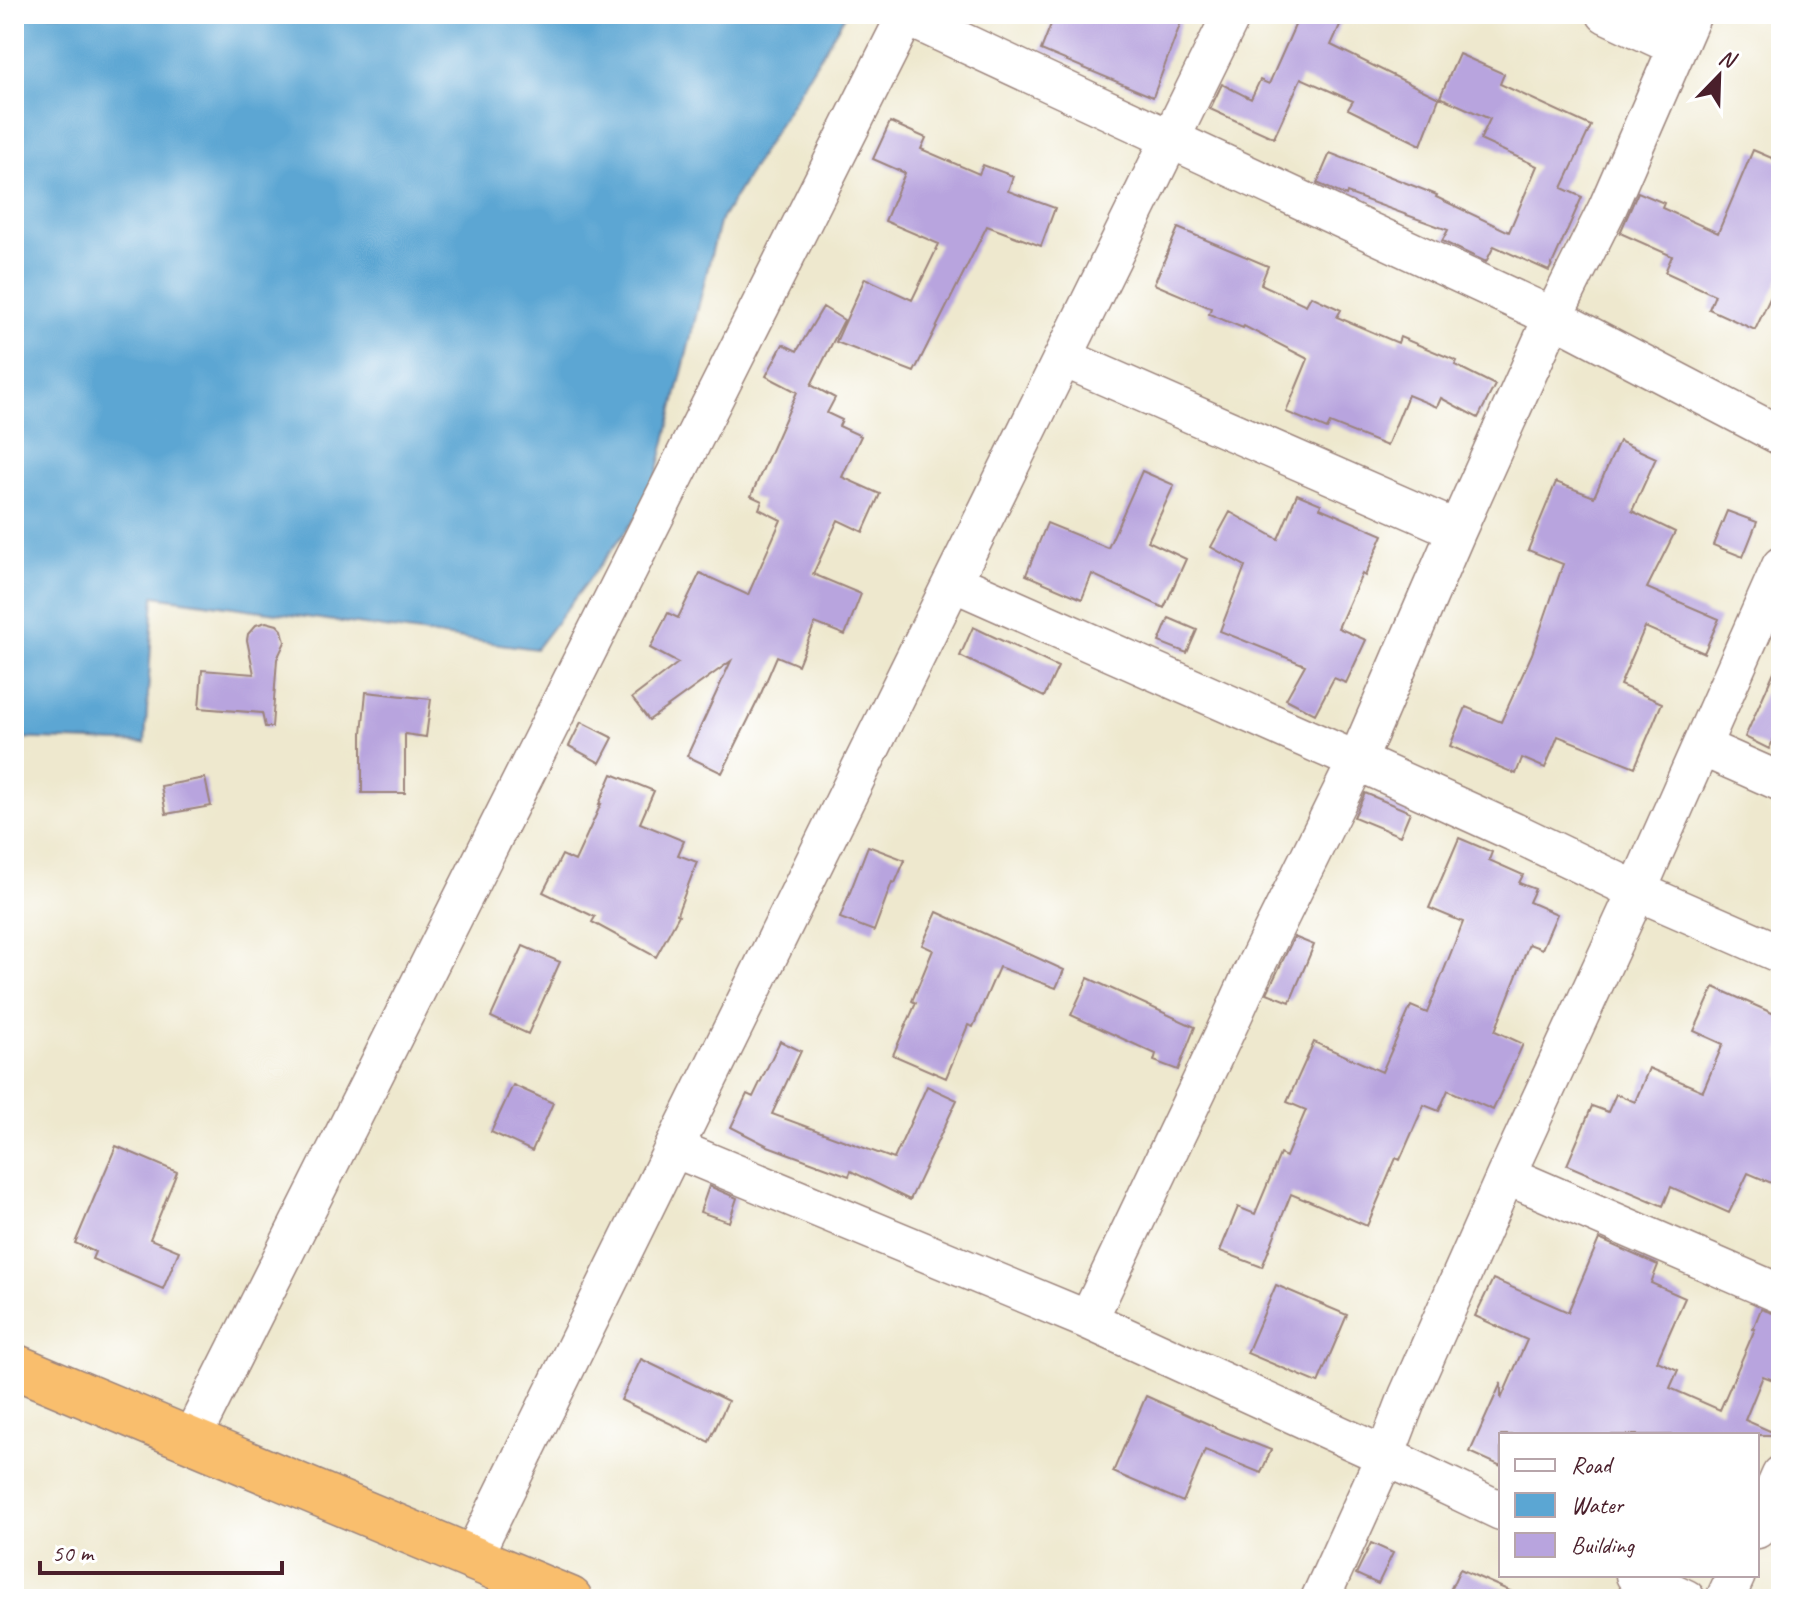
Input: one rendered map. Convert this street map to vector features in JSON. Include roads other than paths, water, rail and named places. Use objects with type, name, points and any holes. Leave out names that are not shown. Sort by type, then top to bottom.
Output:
[{"type":"highway","points":[[14,1366],[570,1599]]},
{"type":"street","points":[[472,1558],[1232,14]]},
{"type":"street","points":[[1088,1320],[1254,969],[1357,761],[1457,530],[1553,317],[1607,209],[1685,31],[1606,14]]},
{"type":"street","points":[[191,1439],[906,16],[1553,317],[1781,436]]},
{"type":"street","points":[[1064,358],[1457,530]]},
{"type":"street","points":[[1320,1599],[1506,1175],[1637,891],[1781,566]]},
{"type":"street","points":[[953,582],[1781,954]]},
{"type":"street","points":[[1702,747],[1781,782]]},
{"type":"street","points":[[674,1148],[1088,1320],[1499,1510]]},
{"type":"street","points":[[1506,1175],[1781,1294]]},
{"type":"street","points":[[1759,1524],[1781,1475]]},
{"type":"street","points":[[1639,1577],[1686,1599]]},
{"type":"street","points":[[1725,1599],[1735,1577]]},
{"type":"water","points":[[14,14],[846,14],[719,223],[651,498],[536,649],[154,596],[145,743],[14,738]]}]
